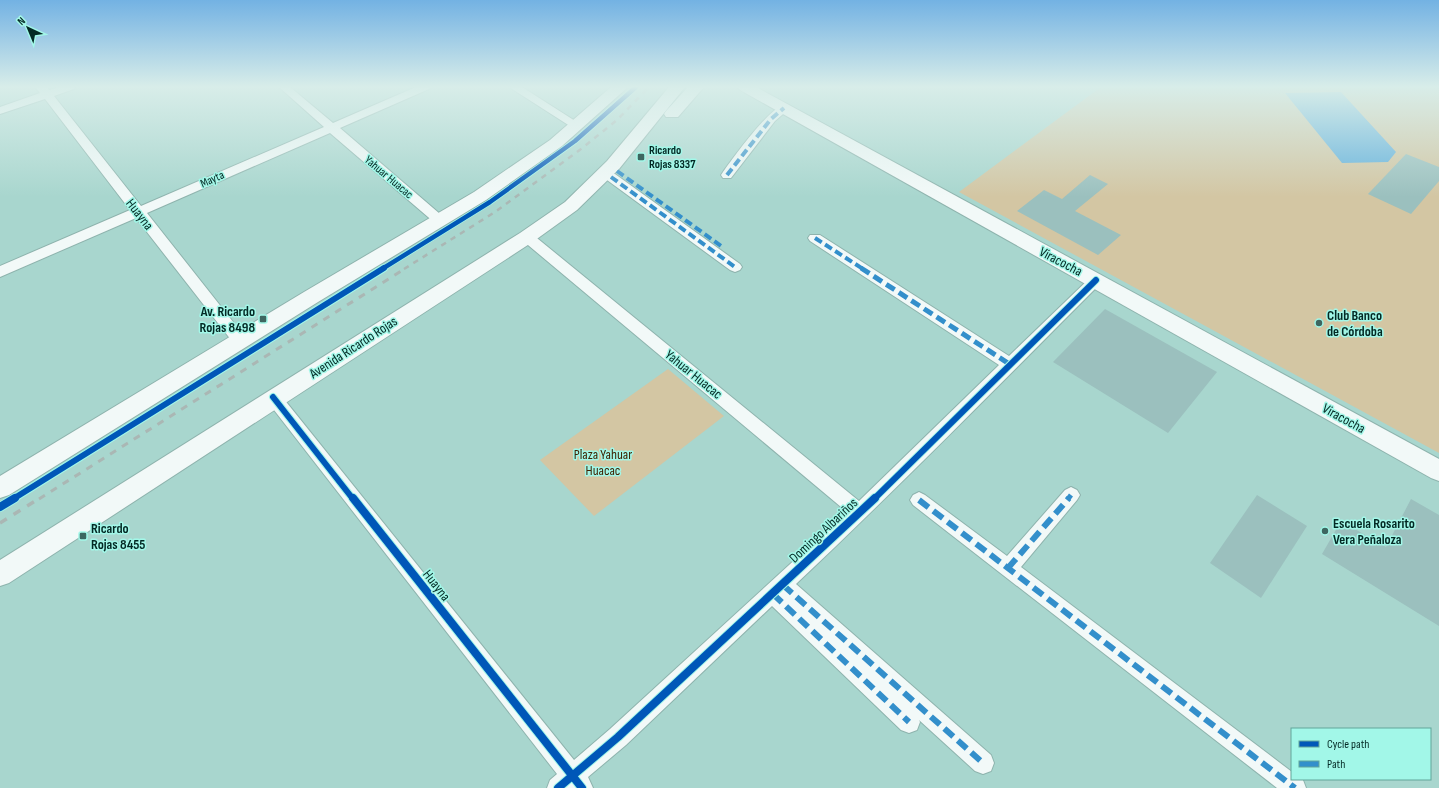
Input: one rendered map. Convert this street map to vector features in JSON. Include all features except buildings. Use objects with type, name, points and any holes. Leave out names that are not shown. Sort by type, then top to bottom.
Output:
[{"type":"main road","points":[[0,488],[440,220],[521,169],[579,124]]},
{"type":"main road","name":"Avenida Ricardo Rojas","points":[[0,574],[273,397],[527,237],[571,206],[622,156],[648,124]]},
{"type":"main road","points":[[571,206],[614,174],[661,124]]},
{"type":"main road","name":"Viracocha","points":[[813,124],[1439,471]]},
{"type":"street","name":"Huayna","points":[[69,124],[240,341]]},
{"type":"street","name":"Yahuar Huacac","points":[[325,124],[440,220]]},
{"type":"street","name":"Mayta","points":[[0,272],[340,124]]},
{"type":"street","points":[[573,124],[577,126]]},
{"type":"street","points":[[727,175],[767,124]]},
{"type":"street","points":[[614,174],[724,248]]},
{"type":"street","points":[[614,174],[735,267]]},
{"type":"street","name":"Yahuar Huacac","points":[[527,237],[860,512]]},
{"type":"street","points":[[815,238],[1011,364]]},
{"type":"street","name":"Domingo Albariños","points":[[571,784],[618,737],[860,512],[1096,280]]},
{"type":"street","name":"Huayna","points":[[273,397],[571,784]]},
{"type":"street","points":[[1008,568],[1071,495]]},
{"type":"street","points":[[919,500],[1295,788]]},
{"type":"street","points":[[778,589],[909,722]]},
{"type":"street","points":[[778,589],[983,763]]},
{"type":"green space","name":"Club Banco de Córdoba","points":[[1051,124],[1439,124],[1439,453],[959,192]]},
{"type":"green space","name":"Plaza Yahuar Huacac","points":[[668,369],[724,416],[594,516],[540,460]]},
{"type":"water","points":[[1310,124],[1370,124],[1396,152],[1388,162],[1342,163]]},
{"type":"railway","points":[[404,269],[495,212],[581,149],[612,124]]},
{"type":"railway","points":[[39,499],[406,268]]},
{"type":"railway","points":[[0,523],[40,498]]},
{"type":"marked path","points":[[727,175],[767,124]]},
{"type":"marked path","points":[[617,171],[724,248]]},
{"type":"marked path","points":[[611,177],[735,267]]},
{"type":"marked path","points":[[815,238],[1011,365]]},
{"type":"marked path","points":[[1008,568],[1071,495]]},
{"type":"marked path","points":[[919,500],[1295,788]]},
{"type":"marked path","points":[[783,585],[983,763]]},
{"type":"marked path","points":[[773,594],[909,722]]},
{"type":"cycle path","points":[[0,507],[490,202],[575,141],[594,124]]},
{"type":"cycle path","points":[[558,788],[618,737],[860,512],[1096,280]]},
{"type":"cycle path","points":[[273,397],[582,788]]},
{"type":"place","name":"Ricardo Rojas 8337","points":[[641,157]]},
{"type":"place","name":"Av. Ricardo Rojas 8498","points":[[263,319]]},
{"type":"place","name":"Club Banco de Córdoba","points":[[1319,323]]},
{"type":"place","name":"Escuela Rosarito Vera Peñaloza","points":[[1325,531]]},
{"type":"place","name":"Ricardo Rojas 8455","points":[[83,536]]}]
